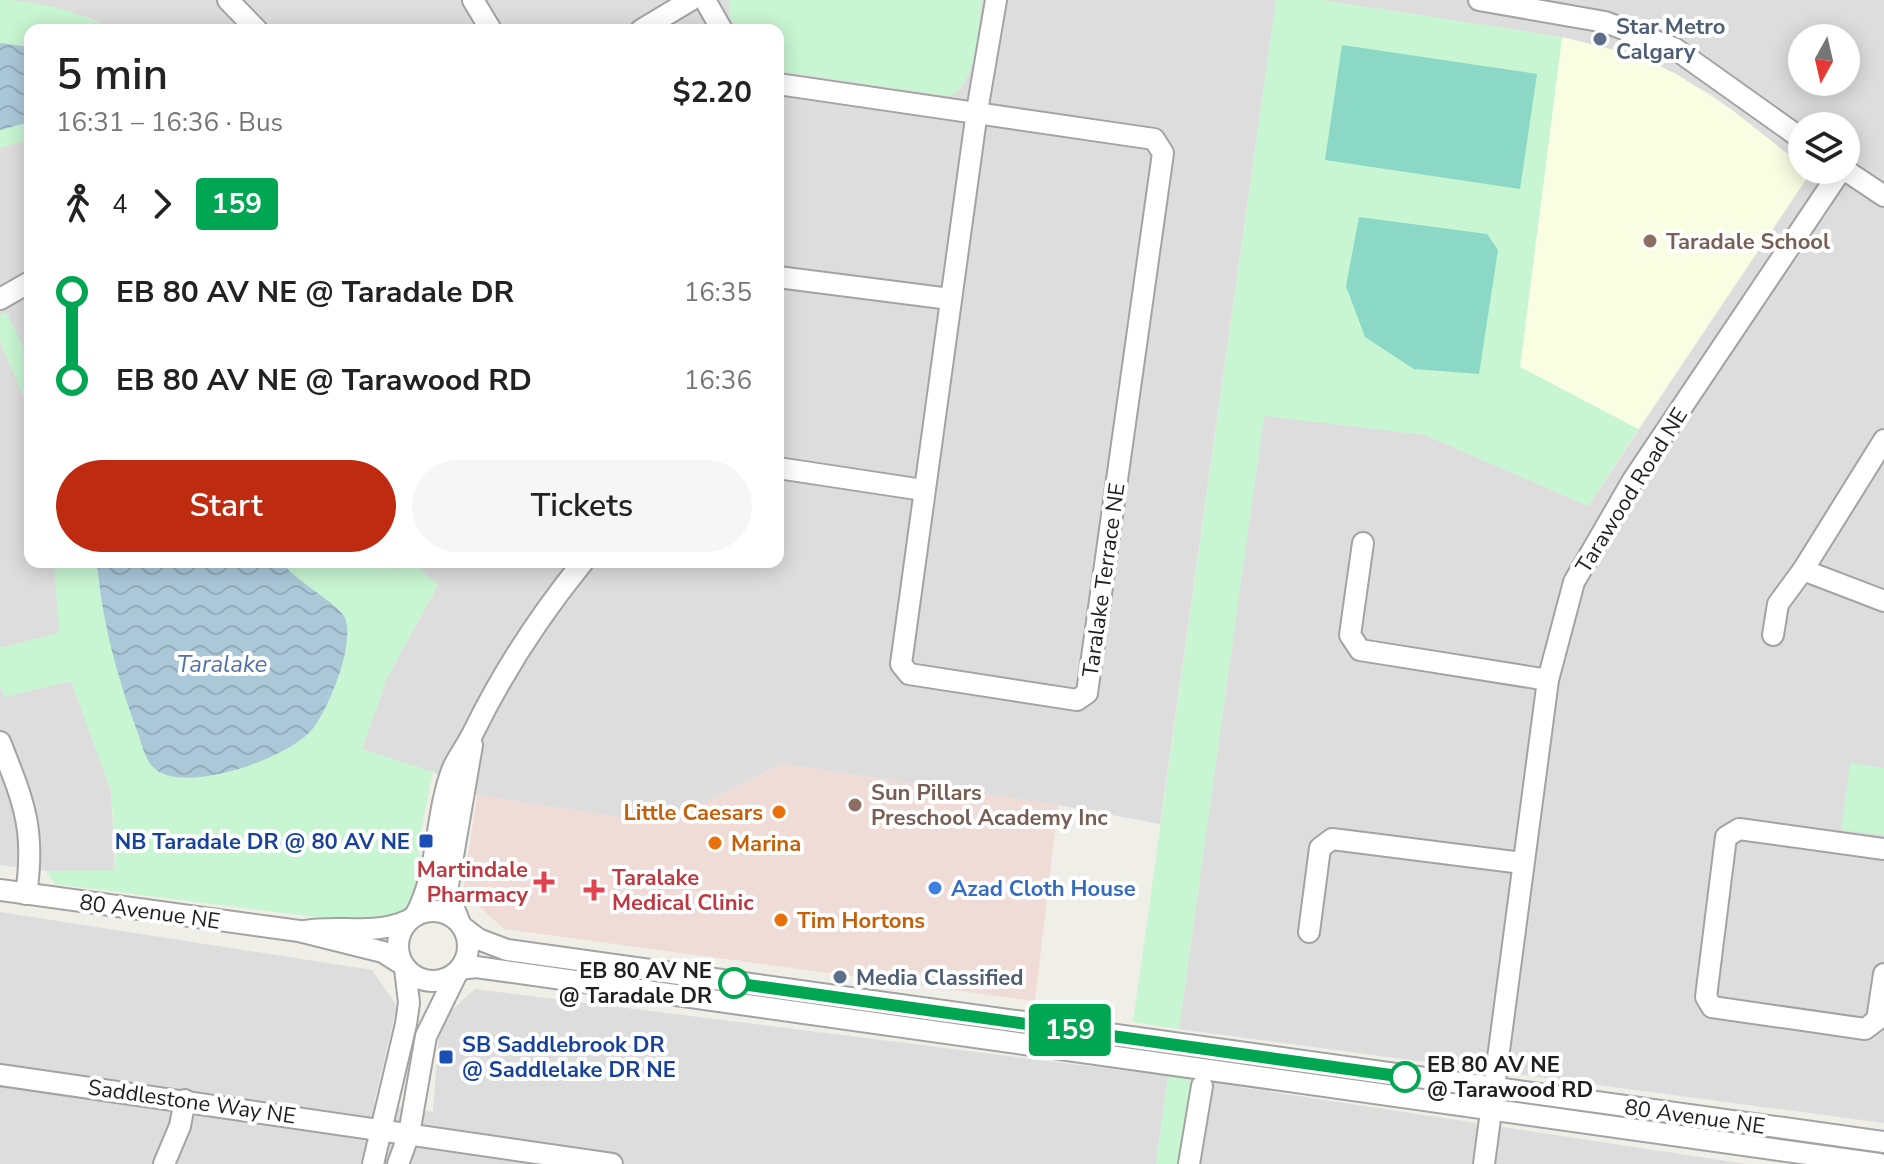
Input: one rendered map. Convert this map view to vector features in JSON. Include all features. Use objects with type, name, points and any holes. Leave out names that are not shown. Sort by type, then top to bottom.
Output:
[{"type":"street","points":[[228,0],[251,24]]},
{"type":"street","points":[[473,0],[487,24]]},
{"type":"street","points":[[651,24],[691,0]]},
{"type":"street","points":[[705,0],[719,24]]},
{"type":"street","name":"Taralake Terrace NE","points":[[977,111],[1154,139],[1163,153],[1087,693],[1077,700],[909,674],[901,664],[950,299],[977,111],[996,0]]},
{"type":"street","points":[[1479,0],[1534,4],[1605,22],[1674,48],[1788,129]]},
{"type":"street","points":[[784,85],[977,111]]},
{"type":"street","points":[[1860,181],[1884,196]]},
{"type":"street","name":"Tarawood Road NE","points":[[1484,1164],[1548,680],[1574,582],[1633,480],[1834,184]]},
{"type":"street","points":[[784,278],[950,299]]},
{"type":"street","points":[[0,299],[24,285]]},
{"type":"street","points":[[1773,635],[1778,604],[1803,570],[1884,440]]},
{"type":"street","points":[[784,469],[923,490]]},
{"type":"street","points":[[1363,543],[1350,635],[1360,650],[1548,680]]},
{"type":"street","points":[[373,1164],[384,1129],[409,1003],[404,966],[397,948],[399,935],[412,918],[427,888],[443,803],[454,767],[490,696],[546,607],[578,568]]},
{"type":"street","points":[[1803,570],[1884,601]]},
{"type":"street","points":[[398,1164],[409,1134],[426,1036],[469,949],[447,891],[473,734]]},
{"type":"street","points":[[0,742],[28,817],[31,857],[26,894]]},
{"type":"street","points":[[1884,849],[1739,829],[1726,837],[1706,997],[1712,1007],[1865,1029],[1877,1020],[1884,974]]},
{"type":"street","points":[[1309,932],[1320,848],[1332,839],[1522,863]]},
{"type":"street","name":"80 Avenue NE","points":[[0,890],[299,931],[383,952],[404,966]]},
{"type":"street","points":[[412,918],[432,911],[449,914],[462,925]]},
{"type":"street","name":"80 Avenue NE","points":[[299,931],[332,926],[388,930],[412,918]]},
{"type":"street","name":"80 Avenue NE","points":[[462,925],[478,939],[507,950],[1884,1142]]},
{"type":"street","points":[[404,966],[423,981],[436,982],[458,971]]},
{"type":"street","name":"80 Avenue NE","points":[[458,971],[476,967],[1879,1164]]},
{"type":"street","name":"Saddlestone Way NE","points":[[0,1075],[600,1162]]},
{"type":"street","points":[[1189,1164],[1202,1086]]},
{"type":"street","points":[[164,1164],[180,1126],[185,1100]]},
{"type":"shaded area","points":[[11,0],[1276,0],[1160,824],[1058,805],[782,764],[662,824],[477,795],[433,772],[362,749],[387,678],[438,585],[418,568],[784,568],[784,24],[103,24],[90,18]]},
{"type":"shaded area","points":[[1322,0],[1884,0],[1884,1123],[1179,1029],[1264,415],[1425,435],[1588,506],[1803,184],[1860,184],[1860,112],[1788,112],[1788,154],[1712,95],[1642,57],[1562,37]]},
{"type":"shaded area","name":"Taradale School","points":[[1562,37],[1642,57],[1678,75],[1732,110],[1788,154],[1788,184],[1803,184],[1638,429],[1520,367]]},
{"type":"shaded area","points":[[24,141],[24,348],[6,313],[0,316],[0,148]]},
{"type":"shaded area","points":[[0,341],[24,398],[24,568],[55,568],[60,633],[0,648]]},
{"type":"shaded area","points":[[71,681],[111,791],[115,871],[46,871],[0,865],[0,686],[4,697]]},
{"type":"shaded area","points":[[782,764],[1058,805],[1035,1001],[504,929],[463,892],[477,795],[662,824]]},
{"type":"shaded area","points":[[0,912],[372,970],[397,1006],[374,1103],[433,1112],[440,1021],[475,989],[1168,1076],[1156,1164],[0,1164]]},
{"type":"shaded area","points":[[1213,1083],[1746,1164],[1201,1164]]},
{"type":"green space","points":[[0,0],[30,2],[60,9],[102,24],[24,24],[24,141],[0,148]]},
{"type":"green space","points":[[729,0],[982,0],[970,69],[958,91],[948,96],[784,72],[784,24],[734,24],[729,16]]},
{"type":"green space","points":[[1276,0],[1322,0],[1562,37],[1520,367],[1638,429],[1588,506],[1425,435],[1264,416],[1179,1029],[1133,1022]]},
{"type":"green space","points":[[1342,45],[1537,74],[1520,189],[1325,160]]},
{"type":"green space","points":[[1359,217],[1487,234],[1498,250],[1479,374],[1414,369],[1365,337],[1346,286]]},
{"type":"green space","points":[[6,312],[24,348],[24,398],[0,341],[0,316]]},
{"type":"green space","points":[[54,568],[418,568],[438,585],[387,678],[362,749],[433,772],[417,849],[424,863],[415,892],[404,910],[384,920],[354,922],[55,884],[46,871],[115,870],[116,861],[111,791],[71,681],[4,697],[0,686],[0,648],[59,633]]},
{"type":"green space","points":[[1850,763],[1884,768],[1884,835],[1841,830]]},
{"type":"green space","points":[[1168,1076],[1213,1083],[1201,1164],[1156,1164]]},
{"type":"water","points":[[0,43],[24,46],[24,124],[0,130]]},
{"type":"water","name":"Taralake","points":[[98,568],[286,568],[341,612],[345,618],[347,643],[327,704],[314,727],[302,739],[284,751],[236,770],[187,778],[167,775],[153,767],[143,749],[116,666],[102,605]]},
{"type":"bus line","name":"159","points":[[734,983],[1405,1077]]},
{"type":"place","name":"Star Metro Calgary","points":[[1600,39]]},
{"type":"place","name":"Taradale School","points":[[1650,241]]},
{"type":"place","name":"Sun Pillars Preschool Academy Inc","points":[[855,805]]},
{"type":"place","name":"Little Caesars","points":[[779,812]]},
{"type":"place","name":"NB Taradale DR @ 80 AV NE","points":[[426,841]]},
{"type":"place","name":"Marina","points":[[715,843]]},
{"type":"place","name":"Martindale Pharmacy","points":[[544,882]]},
{"type":"place","name":"Azad Cloth House","points":[[935,888]]},
{"type":"place","name":"Taralake Medical Clinic","points":[[594,890]]},
{"type":"place","name":"Tim Hortons","points":[[781,920]]},
{"type":"place","name":"Media Classified","points":[[840,977]]},
{"type":"place","name":"EB 80 AV NE @ Taradale DR","points":[[734,983]]},
{"type":"place","name":"SB Saddlebrook DR @ Saddlelake DR NE","points":[[446,1057]]},
{"type":"place","name":"EB 80 AV NE @ Tarawood RD","points":[[1405,1077]]}]
